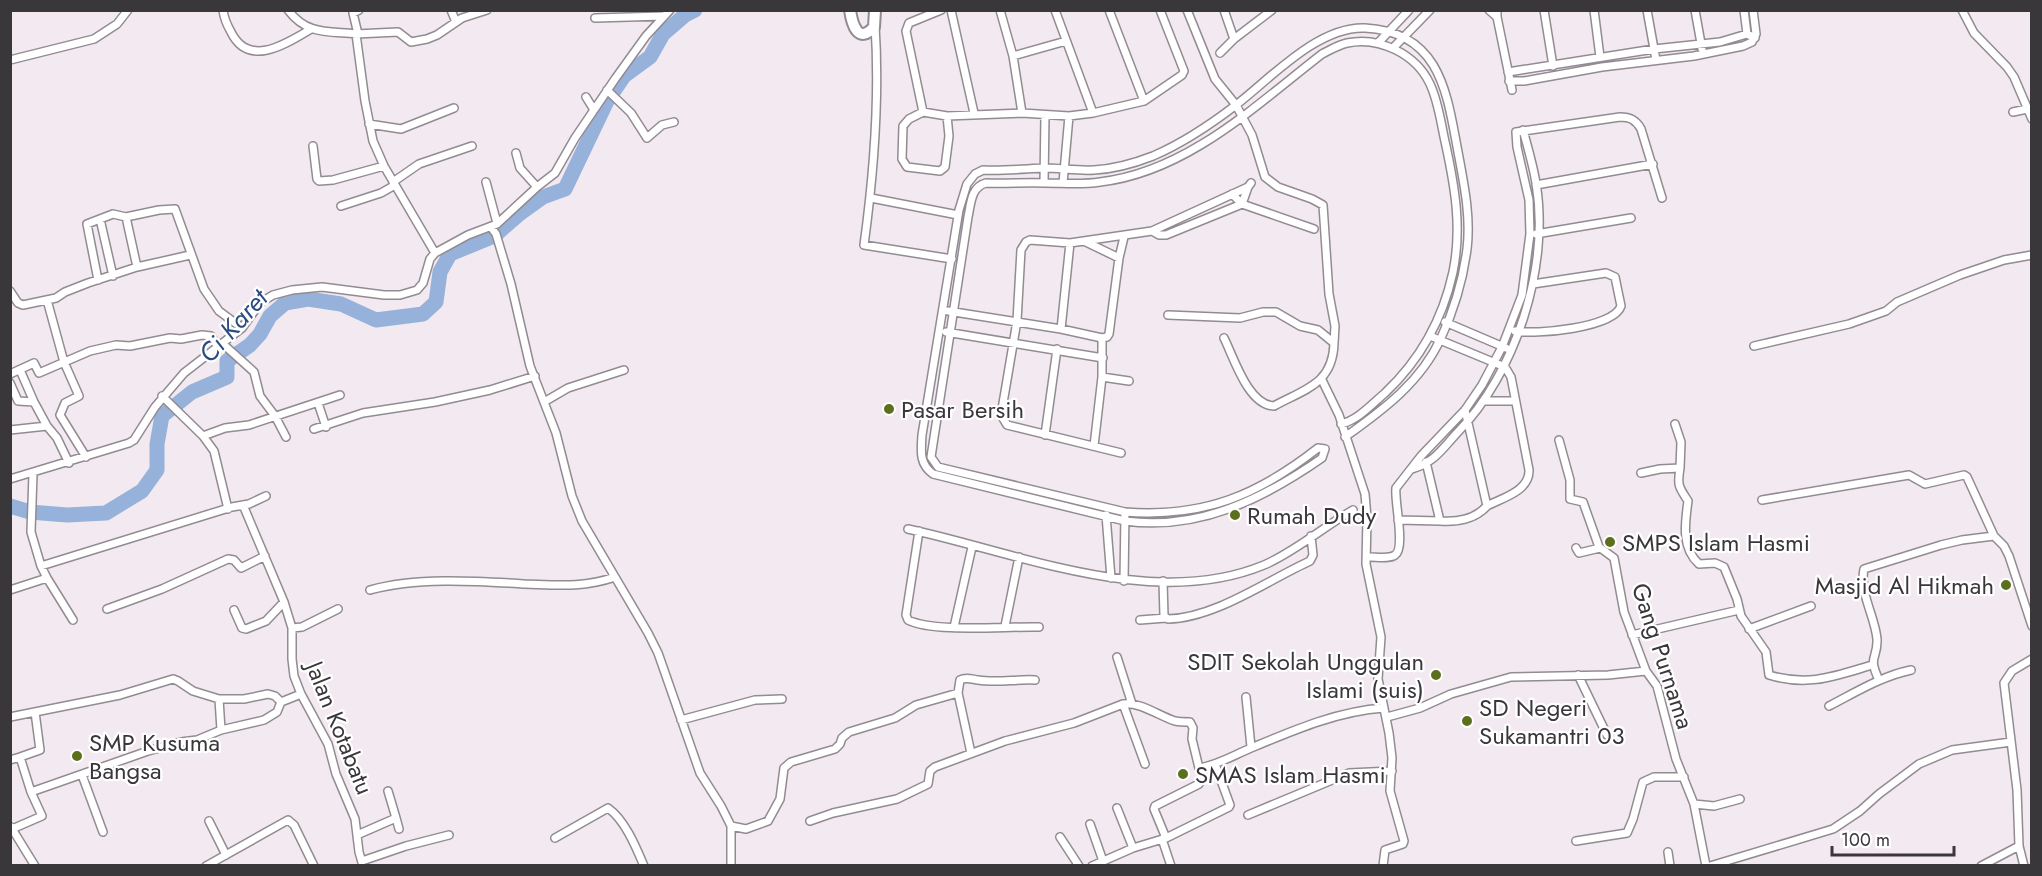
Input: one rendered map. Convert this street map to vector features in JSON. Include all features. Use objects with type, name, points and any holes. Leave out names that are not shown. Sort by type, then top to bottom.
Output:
[{"type":"street","points":[[10,60],[94,39],[117,24],[128,10]]},
{"type":"street","points":[[223,10],[224,18],[234,39],[250,50],[267,51],[311,29]]},
{"type":"street","points":[[288,10],[300,25],[311,29],[357,34],[398,32],[411,42],[437,35],[456,22],[487,10]]},
{"type":"street","points":[[451,10],[456,22]]},
{"type":"street","points":[[10,479],[69,463],[134,440],[162,396],[184,373],[242,328],[260,303],[273,295],[322,286],[384,295],[415,291],[421,287],[428,264],[435,253],[468,235],[494,225],[558,170],[575,138],[594,110],[612,93],[646,36],[670,10]]},
{"type":"street","points":[[850,10],[857,32],[864,33],[871,30],[875,16]]},
{"type":"street","points":[[923,112],[906,31],[909,23],[941,10]]},
{"type":"street","points":[[951,10],[974,113]]},
{"type":"street","points":[[999,10],[1013,56],[1022,113]]},
{"type":"street","points":[[1055,10],[1093,114]]},
{"type":"street","points":[[1109,10],[1144,101]]},
{"type":"street","points":[[947,116],[949,136],[945,167],[940,171],[910,168],[904,164],[902,159],[903,126],[909,119],[923,112],[947,116],[974,113],[1069,116],[1093,114],[1144,101],[1182,75],[1184,71],[1160,10]]},
{"type":"street","points":[[1187,10],[1215,79],[1236,105],[1252,135],[1266,178],[1278,188],[1312,199],[1323,206],[1329,294],[1335,326],[1334,356],[1328,372],[1322,380],[1274,406],[1267,405],[1260,402],[1245,383],[1224,338]]},
{"type":"street","points":[[1220,53],[1234,39],[1272,10]]},
{"type":"street","points":[[1378,43],[1409,10]]},
{"type":"street","points":[[1393,48],[1430,10]]},
{"type":"street","points":[[1489,10],[1497,14],[1512,90]]},
{"type":"street","points":[[1544,10],[1553,66]]},
{"type":"street","points":[[1594,10],[1600,57]]},
{"type":"street","points":[[1647,10],[1656,60]]},
{"type":"street","points":[[1695,10],[1702,54]]},
{"type":"street","points":[[1744,10],[1748,34]]},
{"type":"street","points":[[1509,81],[1524,81],[1743,46],[1755,38],[1753,10]]},
{"type":"street","points":[[1962,10],[1974,33],[2007,67],[2018,86],[2031,119]]},
{"type":"street","points":[[355,11],[373,141],[384,166],[435,253]]},
{"type":"street","points":[[1224,11],[1234,39]]},
{"type":"street","points":[[595,18],[663,16]]},
{"type":"street","points":[[875,16],[876,143],[864,245],[960,261]]},
{"type":"street","points":[[1345,423],[1389,389],[1430,336],[1453,272],[1458,237],[1456,189],[1436,99],[1430,82],[1420,68],[1406,56],[1378,43],[1364,41],[1344,43],[1322,54],[1216,135],[1154,168],[1102,182],[986,183],[977,187],[973,194],[960,261],[931,453],[934,463],[938,467],[1105,508],[1125,512],[1179,512],[1219,505],[1267,483],[1299,464],[1318,447],[1325,449],[1322,458],[1294,478],[1262,496],[1224,512],[1194,520],[1142,524],[933,474],[926,468],[921,460],[922,435],[950,259],[958,215],[967,184],[979,172],[1044,168],[1096,170],[1117,167],[1151,156],[1180,143],[1236,105],[1287,63],[1325,38],[1350,29],[1363,28],[1388,31],[1402,37],[1424,53],[1439,72],[1447,94],[1463,178],[1467,249],[1462,280],[1447,323],[1440,339],[1420,370],[1400,395],[1369,421],[1345,437]]},
{"type":"street","points":[[864,33],[877,47]]},
{"type":"street","points":[[1508,72],[1654,49],[1701,45],[1748,34],[1755,38]]},
{"type":"street","points":[[1013,56],[1066,41]]},
{"type":"street","points":[[612,93],[631,112],[647,138],[662,124],[674,122]]},
{"type":"street","points":[[586,97],[594,110]]},
{"type":"street","points":[[369,124],[401,129],[454,108]]},
{"type":"street","points":[[2013,112],[2027,109]]},
{"type":"street","points":[[1044,183],[1045,115]]},
{"type":"street","points":[[1063,183],[1069,116]]},
{"type":"street","points":[[1371,557],[1393,556],[1398,553],[1400,542],[1395,488],[1421,456],[1465,410],[1495,362],[1522,295],[1530,234],[1529,200],[1515,136],[1517,131],[1620,117],[1630,118],[1641,129],[1662,198]]},
{"type":"street","points":[[1412,469],[1427,464],[1468,422],[1505,367],[1519,332],[1533,284],[1538,234],[1536,185],[1524,130]]},
{"type":"street","points":[[313,146],[319,181],[333,180],[384,166]]},
{"type":"street","points":[[341,206],[381,193],[419,164],[472,146]]},
{"type":"street","points":[[516,153],[520,168],[537,187]]},
{"type":"street","points":[[1536,185],[1653,164]]},
{"type":"street","points":[[486,182],[494,225],[511,284],[523,343],[556,433],[576,508],[658,653],[700,773],[731,826],[731,866]]},
{"type":"street","points":[[1121,453],[1007,425],[1003,420],[1001,415],[1017,321],[1021,250],[1026,242],[1036,240],[1070,243],[1124,237],[1152,231],[1200,211],[1250,185],[1242,204],[1166,236],[1152,231]]},
{"type":"street","points":[[1232,194],[1242,204],[1314,229]]},
{"type":"street","points":[[871,198],[958,215]]},
{"type":"street","points":[[98,280],[87,224],[113,214],[126,217],[175,209],[204,289],[219,311],[242,328]]},
{"type":"street","points":[[1200,211],[1204,220]]},
{"type":"street","points":[[126,217],[137,267]]},
{"type":"street","points":[[1530,234],[1631,218]]},
{"type":"street","points":[[100,219],[114,276]]},
{"type":"street","points":[[942,310],[1017,321],[1102,338],[1110,334],[1119,258],[1124,237]]},
{"type":"street","points":[[1085,241],[1119,258]]},
{"type":"street","points":[[1061,329],[1070,243]]},
{"type":"street","points":[[10,291],[20,305],[47,300],[137,267],[190,255]]},
{"type":"street","points":[[1754,346],[1849,324],[1890,310],[1897,302],[1959,275],[2004,260],[2031,255]]},
{"type":"street","points":[[1509,330],[1545,332],[1596,322],[1616,314],[1621,306],[1615,277],[1606,273],[1533,284]]},
{"type":"street","points":[[47,300],[64,362],[79,396],[65,403],[60,415],[86,457]]},
{"type":"street","points":[[1168,315],[1240,318],[1263,312],[1276,312],[1300,326],[1318,330],[1334,343]]},
{"type":"street","points":[[1438,319],[1512,350]]},
{"type":"street","points":[[939,331],[1103,358]]},
{"type":"street","points":[[10,374],[34,363],[39,373],[90,351],[116,345],[130,346],[170,338],[211,336],[254,372],[261,396],[286,437]]},
{"type":"street","points":[[1398,520],[1454,522],[1467,519],[1525,486],[1529,478],[1511,377],[1505,367],[1430,336]]},
{"type":"street","points":[[1094,446],[1102,377],[1102,338]]},
{"type":"street","points":[[1045,435],[1057,350]]},
{"type":"street","points":[[20,370],[34,402],[47,426],[57,438],[69,463]]},
{"type":"street","points":[[544,402],[568,388],[624,370]]},
{"type":"street","points":[[314,429],[326,427],[363,413],[435,402],[490,390],[535,376]]},
{"type":"street","points":[[1102,377],[1129,381]]},
{"type":"street","points":[[1322,380],[1345,423],[1353,431]]},
{"type":"street","points":[[10,383],[18,401],[34,402]]},
{"type":"street","points":[[203,436],[225,428],[244,427],[340,395]]},
{"type":"street","points":[[162,396],[211,446],[216,456],[228,509]]},
{"type":"street","points":[[1484,401],[1515,401]]},
{"type":"street","points":[[318,404],[326,427]]},
{"type":"street","points":[[1465,410],[1487,506]]},
{"type":"street","points":[[1345,423],[1345,437],[1365,494],[1366,564],[1381,637],[1377,679],[1387,717],[1392,758],[1390,791],[1404,841],[1402,844],[1385,850],[1383,866]]},
{"type":"street","points":[[1675,424],[1681,442],[1678,483],[1681,493],[1688,501],[1684,530],[1689,550],[1699,564],[1715,563],[1724,567],[1737,598],[1739,610],[1749,629],[1765,649],[1768,674],[1797,681],[1819,681],[1872,665]]},
{"type":"street","points":[[10,430],[47,426]]},
{"type":"street","name":"Gang Purnama","points":[[1559,440],[1570,480],[1570,498],[1573,501],[1583,502],[1600,548],[1614,558],[1624,612],[1646,670],[1657,686],[1674,755],[1694,804],[1706,866]]},
{"type":"street","points":[[1421,456],[1427,464],[1440,521]]},
{"type":"street","points":[[1641,473],[1680,468]]},
{"type":"street","points":[[33,474],[31,532],[41,566],[73,620]]},
{"type":"street","points":[[1762,500],[1909,475],[1925,484],[1964,475],[1967,477],[1994,536],[2004,546],[2013,565],[2031,626]]},
{"type":"street","points":[[41,566],[266,496]]},
{"type":"street","name":"Jalan Kotabatu","points":[[243,505],[284,602],[292,628],[294,676],[328,744],[336,774],[355,819],[363,863]]},
{"type":"street","points":[[1105,508],[1111,578]]},
{"type":"street","points":[[908,529],[972,547],[1124,581],[1163,581],[1215,578],[1261,566],[1353,510]]},
{"type":"street","points":[[1124,581],[1125,512]]},
{"type":"street","points":[[919,531],[906,618],[911,622],[954,627],[1039,627]]},
{"type":"street","points":[[1140,620],[1184,617],[1245,595],[1310,561],[1313,555],[1311,536]]},
{"type":"street","points":[[1879,680],[1872,665],[1877,638],[1865,592],[1864,570],[1941,545],[1970,538],[1994,536]]},
{"type":"street","points":[[954,627],[972,547]]},
{"type":"street","points":[[1576,548],[1579,553],[1600,548]]},
{"type":"street","points":[[107,609],[162,589],[228,559],[234,560],[240,568],[265,556]]},
{"type":"street","points":[[1005,626],[1019,557]]},
{"type":"street","points":[[369,590],[399,583],[478,583],[560,587],[615,577]]},
{"type":"street","points":[[10,590],[47,578]]},
{"type":"street","points":[[1163,581],[1163,614],[1166,618]]},
{"type":"street","points":[[234,610],[242,628],[246,630],[266,621],[284,602]]},
{"type":"street","points":[[1749,629],[1811,606]]},
{"type":"street","points":[[292,628],[302,627],[338,609]]},
{"type":"street","points":[[1632,635],[1739,610]]},
{"type":"street","points":[[1117,657],[1132,704]]},
{"type":"street","points":[[2024,866],[2019,846],[2017,790],[2005,681],[2016,667],[2031,659]]},
{"type":"street","points":[[1387,717],[1420,708],[1451,694],[1500,679],[1646,670]]},
{"type":"street","points":[[1829,706],[1879,680],[1895,673],[1911,670]]},
{"type":"street","points":[[1578,675],[1607,735]]},
{"type":"street","points":[[971,753],[958,693],[960,680],[965,678],[989,681],[1035,680]]},
{"type":"street","points":[[10,717],[120,695],[153,687],[172,679],[193,691],[219,699],[244,699],[268,694],[275,696],[281,702]]},
{"type":"street","points":[[731,826],[746,829],[768,821],[780,799],[783,771],[791,762],[835,749],[849,732],[896,718],[916,705],[958,693]]},
{"type":"street","points":[[31,792],[148,751],[203,738],[221,730],[269,718],[277,712],[281,702],[301,694]]},
{"type":"street","points":[[1246,697],[1251,747]]},
{"type":"street","points":[[219,699],[221,730]]},
{"type":"street","points":[[681,720],[755,700],[782,699]]},
{"type":"street","points":[[810,821],[833,813],[897,799],[928,784],[932,769],[1015,738],[1074,723],[1123,704],[1132,704],[1174,721],[1190,722],[1193,728],[1191,739],[1199,768],[1215,764],[1251,747],[1332,717],[1356,711],[1384,708]]},
{"type":"street","points":[[1123,704],[1145,764]]},
{"type":"street","points":[[10,760],[40,750],[35,712]]},
{"type":"street","points":[[1710,866],[1833,829],[1860,811],[1919,764],[1952,750],[2011,742]]},
{"type":"street","points":[[20,757],[31,792],[42,816],[11,827],[35,866]]},
{"type":"street","points":[[1092,866],[1133,848],[1164,838],[1230,806],[1215,764]]},
{"type":"street","points":[[1248,815],[1349,773],[1392,771]]},
{"type":"street","points":[[82,774],[103,832]]},
{"type":"street","points":[[1576,841],[1627,833],[1635,814],[1643,782],[1654,777],[1684,777]]},
{"type":"street","points":[[1170,866],[1155,806],[1198,784]]},
{"type":"street","points":[[388,791],[399,829]]},
{"type":"street","points":[[1694,804],[1714,806],[1740,799]]},
{"type":"street","points":[[555,838],[608,808],[630,836],[644,866]]},
{"type":"street","points":[[1117,808],[1133,848]]},
{"type":"street","points":[[357,835],[396,818]]},
{"type":"street","points":[[206,866],[288,820],[294,825],[314,866]]},
{"type":"street","points":[[209,821],[226,855]]},
{"type":"street","points":[[1090,824],[1103,861]]},
{"type":"street","points":[[363,863],[406,846],[449,835]]},
{"type":"street","points":[[1060,837],[1079,866]]},
{"type":"street","points":[[1981,866],[2019,846]]},
{"type":"street","points":[[1668,852],[1670,866]]},
{"type":"waterway","name":"Ci Karet","points":[[10,506],[30,512],[67,515],[106,513],[142,491],[157,470],[157,444],[162,416],[192,392],[227,377],[227,361],[250,345],[260,334],[270,316],[285,303],[308,299],[341,304],[376,320],[423,314],[436,302],[440,272],[450,254],[494,236],[543,197],[565,189],[607,101],[624,76],[650,57],[663,34],[685,15],[695,10]]},
{"type":"place","name":"Pasar Bersih","points":[[889,409]]},
{"type":"place","name":"Rumah Dudy","points":[[1235,515]]},
{"type":"place","name":"SMPS Islam Hasmi","points":[[1610,542]]},
{"type":"place","name":"Masjid Al Hikmah","points":[[2006,585]]},
{"type":"place","name":"SDIT Sekolah Unggulan Islami (suis)","points":[[1436,675]]},
{"type":"place","name":"SD Negeri Sukamantri 03","points":[[1467,721]]},
{"type":"place","name":"SMP Kusuma Bangsa","points":[[77,756]]},
{"type":"place","name":"SMAS Islam Hasmi","points":[[1183,774]]}]
